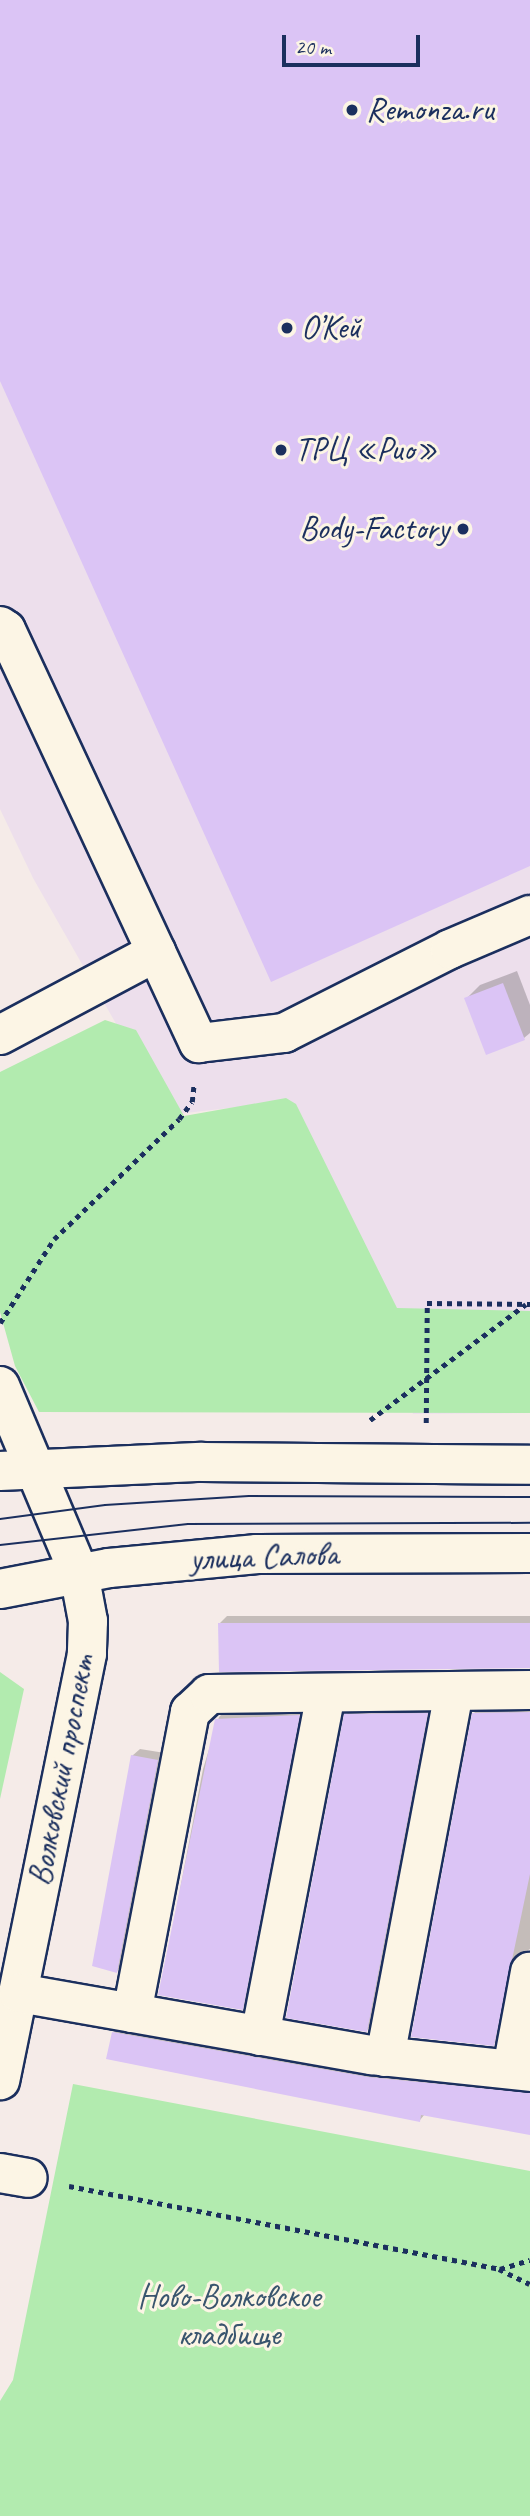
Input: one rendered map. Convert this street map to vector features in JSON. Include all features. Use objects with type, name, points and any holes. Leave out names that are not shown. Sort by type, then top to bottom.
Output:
[{"type":"main road","points":[[0,626],[6,630],[199,1043],[284,1033],[450,949],[530,915]]},
{"type":"main road","points":[[0,1035],[156,952]]},
{"type":"main road","name":"Волковский проспект","points":[[0,1386],[18,1469],[79,1573],[88,1621],[87,1654],[0,2080]]},
{"type":"main road","points":[[0,1439],[18,1469],[202,1462],[530,1465]]},
{"type":"main road","name":"улица Салова","points":[[0,1588],[79,1573],[257,1554],[530,1553]]},
{"type":"main road","points":[[132,2013],[190,1712],[209,1694],[530,1690]]},
{"type":"main road","points":[[385,2057],[454,1691]]},
{"type":"main road","points":[[260,2036],[326,1693]]},
{"type":"main road","points":[[19,1993],[385,2057],[521,2070],[530,1972]]},
{"type":"path","points":[[0,1323],[54,1239],[192,1102],[199,1043]]},
{"type":"path","points":[[426,1424],[427,1303],[528,1304]]},
{"type":"path","points":[[365,1424],[528,1304]]},
{"type":"path","points":[[14,2176],[499,2269],[530,2284]]},
{"type":"path","points":[[499,2269],[530,2260]]},
{"type":"shaded area","name":"ТРЦ «Рио»","points":[[0,0],[530,0],[530,1413],[413,1414],[274,1103],[168,1115],[33,878],[0,809]]},
{"type":"green space","points":[[105,1020],[136,1030],[184,1116],[286,1098],[296,1104],[397,1308],[530,1311],[530,1413],[39,1412],[15,1366],[0,1312],[0,1072]]},
{"type":"green space","points":[[0,1672],[24,1689],[0,1799]]},
{"type":"green space","name":"Ново-Волковское кладбище","points":[[73,2084],[530,2171],[530,2516],[0,2516],[0,2401],[13,2380]]},
{"type":"building","name":"ТРЦ «Рио»","points":[[0,0],[530,0],[530,866],[271,982],[0,381]]},
{"type":"building","points":[[503,983],[525,1040],[486,1055],[464,998]]},
{"type":"building","points":[[218,1623],[530,1623],[530,1668],[219,1672]]},
{"type":"building","points":[[530,1712],[530,1874],[494,2046],[411,2037],[472,1713]]},
{"type":"building","points":[[428,1713],[367,2032],[286,2018],[344,1714]]},
{"type":"building","points":[[300,1715],[243,2010],[158,1995],[215,1719]]},
{"type":"building","points":[[131,1755],[158,1760],[117,1973],[92,1966]]},
{"type":"building","points":[[112,2032],[368,2077],[530,2093],[530,2135],[421,2115],[420,2122],[106,2059]]},
{"type":"tram line","points":[[0,1519],[105,1505],[249,1496],[530,1497]]},
{"type":"tram line","points":[[0,1545],[188,1524],[530,1523]]},
{"type":"place","name":"Remonza.ru","points":[[352,110]]},
{"type":"place","name":"О’Кей","points":[[287,328]]},
{"type":"place","name":"ТРЦ «Рио»","points":[[281,450]]},
{"type":"place","name":"Body-Factory","points":[[463,529]]}]
